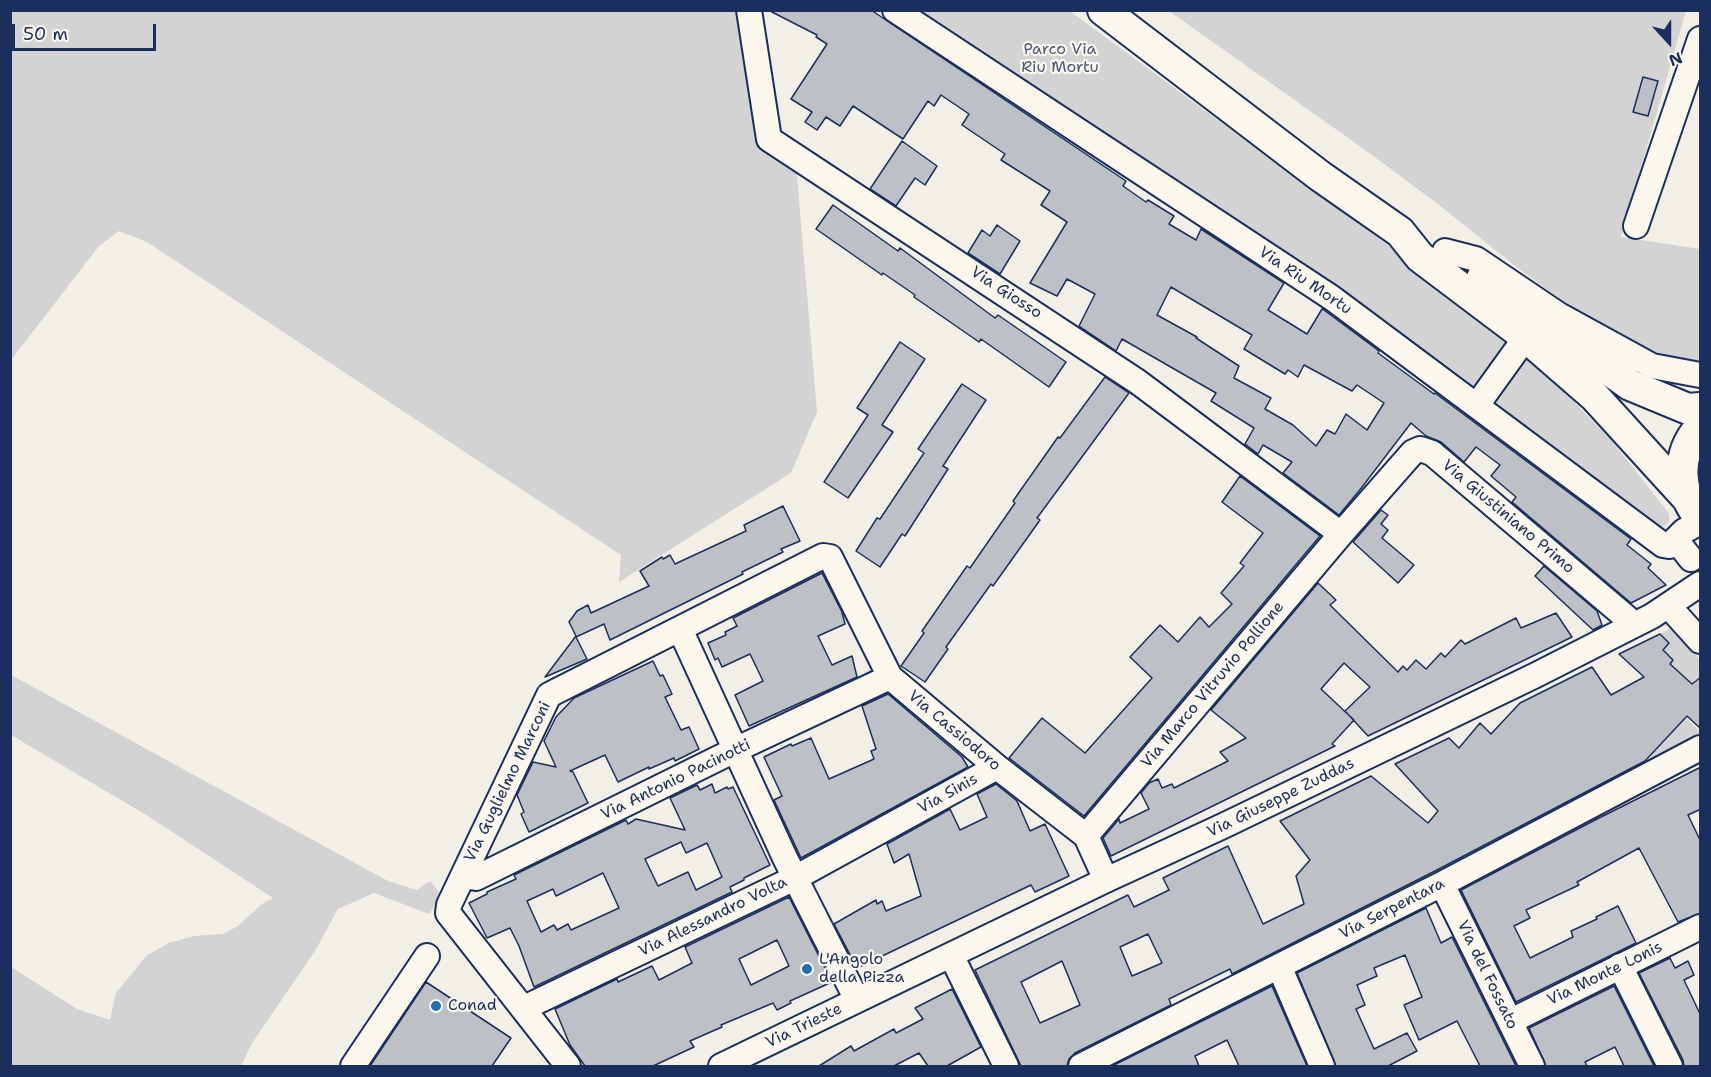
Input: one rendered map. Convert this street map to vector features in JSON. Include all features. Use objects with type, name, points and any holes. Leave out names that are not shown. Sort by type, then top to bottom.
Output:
[{"type":"main road","points":[[1103,10],[1292,155],[1400,232],[1420,257],[1526,337],[1595,397],[1696,513]]},
{"type":"main road","points":[[1400,232],[1432,242],[1630,385],[1688,409],[1701,408]]},
{"type":"main road","points":[[1696,513],[1684,487],[1683,464],[1688,445],[1701,427]]},
{"type":"street","name":"Via Giosso","points":[[749,10],[769,139],[1138,381],[1341,534]]},
{"type":"street","name":"Via Riu Mortu","points":[[895,10],[1332,298],[1663,545],[1669,546],[1676,540]]},
{"type":"street","points":[[1636,226],[1701,39]]},
{"type":"street","points":[[1445,251],[1476,259],[1558,315],[1652,366],[1701,375]]},
{"type":"street","points":[[1476,405],[1526,337]]},
{"type":"street","name":"Via Giustiniano Primo","points":[[1341,534],[1405,458],[1420,449],[1426,450],[1627,618]]},
{"type":"street","points":[[1696,513],[1676,540],[1696,566]]},
{"type":"street","name":"Via Marco Vitruvio Pollione","points":[[1086,836],[1341,534]]},
{"type":"street","name":"Via Guglielmo Marconi","points":[[568,1066],[448,913],[449,905],[549,695],[823,556],[830,557]]},
{"type":"street","name":"Via Cassiodoro","points":[[830,557],[890,677],[997,767],[1086,836],[1106,880]]},
{"type":"street","name":"Via Giuseppe Zuddas","points":[[1609,638],[1627,618],[1696,566]]},
{"type":"street","name":"Via Giuseppe Zuddas","points":[[1663,613],[1701,584]]},
{"type":"street","name":"Via Giuseppe Zuddas","points":[[951,955],[1223,826],[1609,638],[1663,613],[1701,601]]},
{"type":"street","points":[[1663,613],[1701,641]]},
{"type":"street","points":[[680,629],[795,878],[857,1000]]},
{"type":"street","name":"Via Antonio Pacinotti","points":[[463,876],[476,878],[735,750],[890,677]]},
{"type":"street","name":"Via Serpentara","points":[[1081,1066],[1442,884],[1701,748]]},
{"type":"street","name":"Via Sinis","points":[[899,821],[997,767]]},
{"type":"street","name":"Via Alessandro Volta","points":[[524,1008],[795,878],[899,821]]},
{"type":"street","name":"Via del Fossato","points":[[1442,884],[1532,1066]]},
{"type":"street","name":"Via Monte Lonis","points":[[1510,1022],[1701,927]]},
{"type":"street","points":[[951,955],[1006,1066]]},
{"type":"street","name":"Via Trieste","points":[[721,1066],[951,955]]},
{"type":"street","points":[[352,1066],[427,956]]},
{"type":"street","points":[[1279,966],[1322,1066]]},
{"type":"street","points":[[1620,966],[1670,1066]]},
{"type":"green space","points":[[11,11],[738,11],[761,141],[796,164],[817,412],[791,473],[619,582],[621,555],[147,242],[119,231],[99,246],[11,360]]},
{"type":"green space","name":"Parco Via Riu Mortu","points":[[911,11],[1070,11],[1428,275],[1545,372],[1612,441],[1668,512],[1668,523],[1656,527]]},
{"type":"green space","points":[[1169,11],[1686,11],[1621,237],[1700,249],[1700,363],[1659,357],[1587,318],[1515,266],[1368,152]]},
{"type":"green space","points":[[1672,628],[1700,660],[1700,677],[1692,684],[1658,677],[1673,660],[1663,650],[1669,643],[1660,634]]},
{"type":"green space","points":[[11,675],[388,881],[417,890],[430,881],[441,895],[429,914],[374,893],[338,909],[315,951],[252,1043],[241,1066],[11,1066],[11,967],[77,1009],[110,1020],[116,993],[147,955],[169,943],[194,936],[223,934],[238,926],[262,904],[273,898],[148,816],[11,735]]},
{"type":"green space","points":[[1665,697],[1700,732],[1700,739],[1639,772],[1652,756],[1620,725]]},
{"type":"building","points":[[768,10],[871,10],[1126,181],[1123,186],[1146,202],[1148,200],[1174,216],[1169,224],[1196,240],[1201,229],[1284,283],[1268,310],[1307,334],[1322,309],[1324,310],[1379,351],[1378,353],[1631,539],[1627,545],[1651,564],[1648,568],[1666,585],[1631,603],[1512,502],[1516,497],[1491,476],[1500,465],[1476,447],[1464,462],[1441,442],[1426,436],[1411,423],[1339,515],[1283,473],[1292,462],[1263,445],[1258,454],[1245,444],[1254,428],[1211,401],[1216,393],[1122,339],[1116,351],[1079,326],[1095,294],[1067,279],[1057,296],[1030,283],[1067,222],[1041,205],[1050,191],[1001,160],[1005,154],[962,125],[969,114],[941,95],[934,106],[928,101],[903,139],[853,106],[840,126],[826,117],[817,130],[805,122],[812,112],[791,99],[827,44],[816,37],[817,35]],"holes":[[[1171,287],[1252,335],[1244,349],[1285,374],[1288,370],[1298,377],[1304,365],[1352,391],[1357,385],[1384,403],[1367,430],[1346,414],[1335,434],[1327,430],[1316,446],[1293,425],[1265,409],[1271,398],[1234,378],[1239,366],[1197,337],[1157,315]]]},
{"type":"building","points":[[1643,77],[1658,81],[1648,116],[1633,112]]},
{"type":"building","points":[[902,141],[937,166],[925,185],[915,178],[896,206],[870,189]]},
{"type":"building","points":[[833,205],[898,251],[900,248],[995,318],[998,315],[1066,362],[1049,387],[981,339],[979,342],[914,297],[915,295],[816,229]]},
{"type":"building","points":[[997,225],[1020,241],[1000,274],[968,253],[982,230],[990,236]]},
{"type":"building","points":[[900,342],[925,359],[882,425],[893,432],[848,498],[824,482],[868,415],[857,408]]},
{"type":"building","points":[[1105,377],[1129,393],[1037,518],[1040,520],[946,647],[948,649],[925,682],[901,666],[924,633],[922,631],[967,566],[970,568],[1058,437],[1060,438]]},
{"type":"building","points":[[962,384],[986,400],[943,466],[948,469],[905,536],[902,534],[880,567],[856,551],[924,453],[918,449]]},
{"type":"building","points":[[1240,476],[1320,536],[1084,816],[1009,758],[1042,718],[1085,753],[1152,678],[1130,657],[1160,625],[1178,642],[1200,617],[1209,627],[1232,604],[1221,593],[1244,566],[1240,563],[1263,533],[1222,502]]},
{"type":"building","points":[[783,506],[800,541],[781,549],[783,552],[742,572],[743,574],[610,640],[604,624],[576,637],[587,659],[545,677],[576,636],[569,622],[577,611],[588,605],[591,613],[649,586],[640,571],[662,557],[663,559],[670,555],[675,564],[746,531],[744,525]]},
{"type":"building","points":[[1381,510],[1388,515],[1381,524],[1388,530],[1382,538],[1414,565],[1398,583],[1353,542]]},
{"type":"building","points":[[1544,566],[1597,611],[1602,625],[1593,630],[1535,576]]},
{"type":"building","points":[[822,573],[842,612],[845,624],[818,636],[832,665],[852,656],[857,677],[749,726],[735,695],[763,681],[750,654],[722,667],[718,658],[715,660],[708,643],[726,635],[725,632],[737,626],[733,618]]},
{"type":"building","points":[[1318,583],[1336,600],[1330,605],[1398,672],[1403,666],[1407,670],[1416,660],[1426,669],[1441,653],[1445,657],[1461,640],[1465,644],[1516,618],[1521,628],[1556,613],[1572,637],[1368,736],[1354,720],[1332,744],[1335,746],[1111,856],[1103,838],[1119,819],[1120,823],[1149,809],[1141,793],[1149,783],[1158,779],[1162,788],[1172,784],[1174,788],[1228,761],[1220,752],[1246,738],[1211,710]],"holes":[[[1344,663],[1370,687],[1345,711],[1349,715],[1321,689]]]},
{"type":"building","points":[[1660,634],[1669,643],[1663,650],[1673,660],[1670,664],[1692,684],[1701,677],[1701,729],[1687,716],[1645,761],[1232,974],[1230,969],[1169,999],[1171,1005],[1075,1053],[1069,1059],[1067,1066],[1021,1066],[975,970],[1128,895],[1134,907],[1169,890],[1163,878],[1228,846],[1263,924],[1304,904],[1296,876],[1310,860],[1280,821],[1371,776],[1428,823],[1438,811],[1395,764],[1449,738],[1459,748],[1480,723],[1491,734],[1520,703],[1592,667],[1611,695],[1644,677],[1619,654]],"holes":[[[1148,934],[1162,963],[1132,976],[1120,947]],[[1062,961],[1080,1005],[1040,1023],[1021,982]]]},
{"type":"building","points":[[653,661],[672,694],[665,697],[681,730],[689,727],[699,749],[675,761],[674,758],[649,769],[649,767],[618,782],[605,755],[570,771],[573,772],[588,803],[529,832],[521,814],[524,812],[517,795],[533,762],[556,767],[544,741],[556,717],[574,698]]},
{"type":"building","points":[[888,694],[962,757],[968,767],[801,858],[774,800],[782,796],[764,757],[791,744],[792,746],[811,738],[829,779],[874,759],[871,751],[876,749],[862,706]]},
{"type":"building","points":[[1701,767],[1701,809],[1688,815],[1701,842],[1701,913],[1678,922],[1639,848],[1577,882],[1579,885],[1526,910],[1530,918],[1514,926],[1530,958],[1573,937],[1571,931],[1618,906],[1636,943],[1516,1002],[1461,890]]},
{"type":"building","points":[[712,784],[715,793],[727,787],[728,789],[733,787],[770,865],[730,887],[732,892],[534,987],[510,928],[487,938],[469,903],[516,879],[514,875],[626,820],[628,824],[636,819],[685,830],[670,798],[697,785],[700,790]],"holes":[[[681,842],[686,853],[707,843],[722,877],[696,890],[688,872],[658,886],[645,859]],[[603,873],[619,908],[571,930],[568,924],[557,930],[554,925],[541,932],[527,901],[553,889],[556,896]]]},
{"type":"building","points":[[996,784],[1017,801],[1030,831],[1045,824],[1069,876],[1035,892],[1031,885],[857,968],[834,924],[876,900],[877,904],[882,901],[886,911],[921,896],[909,854],[894,863],[887,844],[950,809],[960,830],[987,817],[977,794]]},
{"type":"building","points":[[789,897],[832,982],[790,1001],[791,1003],[777,1010],[773,1003],[721,1025],[722,1027],[690,1041],[694,1047],[653,1066],[585,1066],[570,1045],[555,1009],[617,979],[618,982],[652,966],[659,980],[692,963],[685,947]],"holes":[[[777,940],[789,966],[751,985],[739,959]]]},
{"type":"building","points":[[1426,908],[1441,943],[1452,937],[1516,1066],[1480,1066],[1457,1021],[1419,1040],[1404,1005],[1422,997],[1405,955],[1374,968],[1377,976],[1357,985],[1365,1005],[1356,1009],[1374,1049],[1407,1033],[1417,1051],[1388,1066],[1336,1066],[1297,973]]},
{"type":"building","points":[[1670,958],[1675,968],[1688,961],[1694,975],[1684,980],[1701,1016],[1701,1066],[1684,1066],[1639,973]]},
{"type":"building","name":"Conad","points":[[426,982],[511,1038],[492,1066],[370,1066]]},
{"type":"building","points":[[1272,986],[1307,1066],[1239,1066],[1227,1040],[1195,1056],[1199,1066],[1112,1066]]},
{"type":"building","points":[[1614,986],[1654,1066],[1624,1066],[1615,1047],[1585,1062],[1587,1066],[1546,1066],[1529,1028]]},
{"type":"building","points":[[952,989],[981,1047],[947,1066],[928,1066],[919,1053],[894,1066],[819,1066],[851,1046],[854,1051],[894,1029],[896,1033],[923,1019],[915,1008]]},
{"type":"place","name":"L'Angolo della Pizza","points":[[807,969]]},
{"type":"place","name":"Conad","points":[[436,1006]]}]
